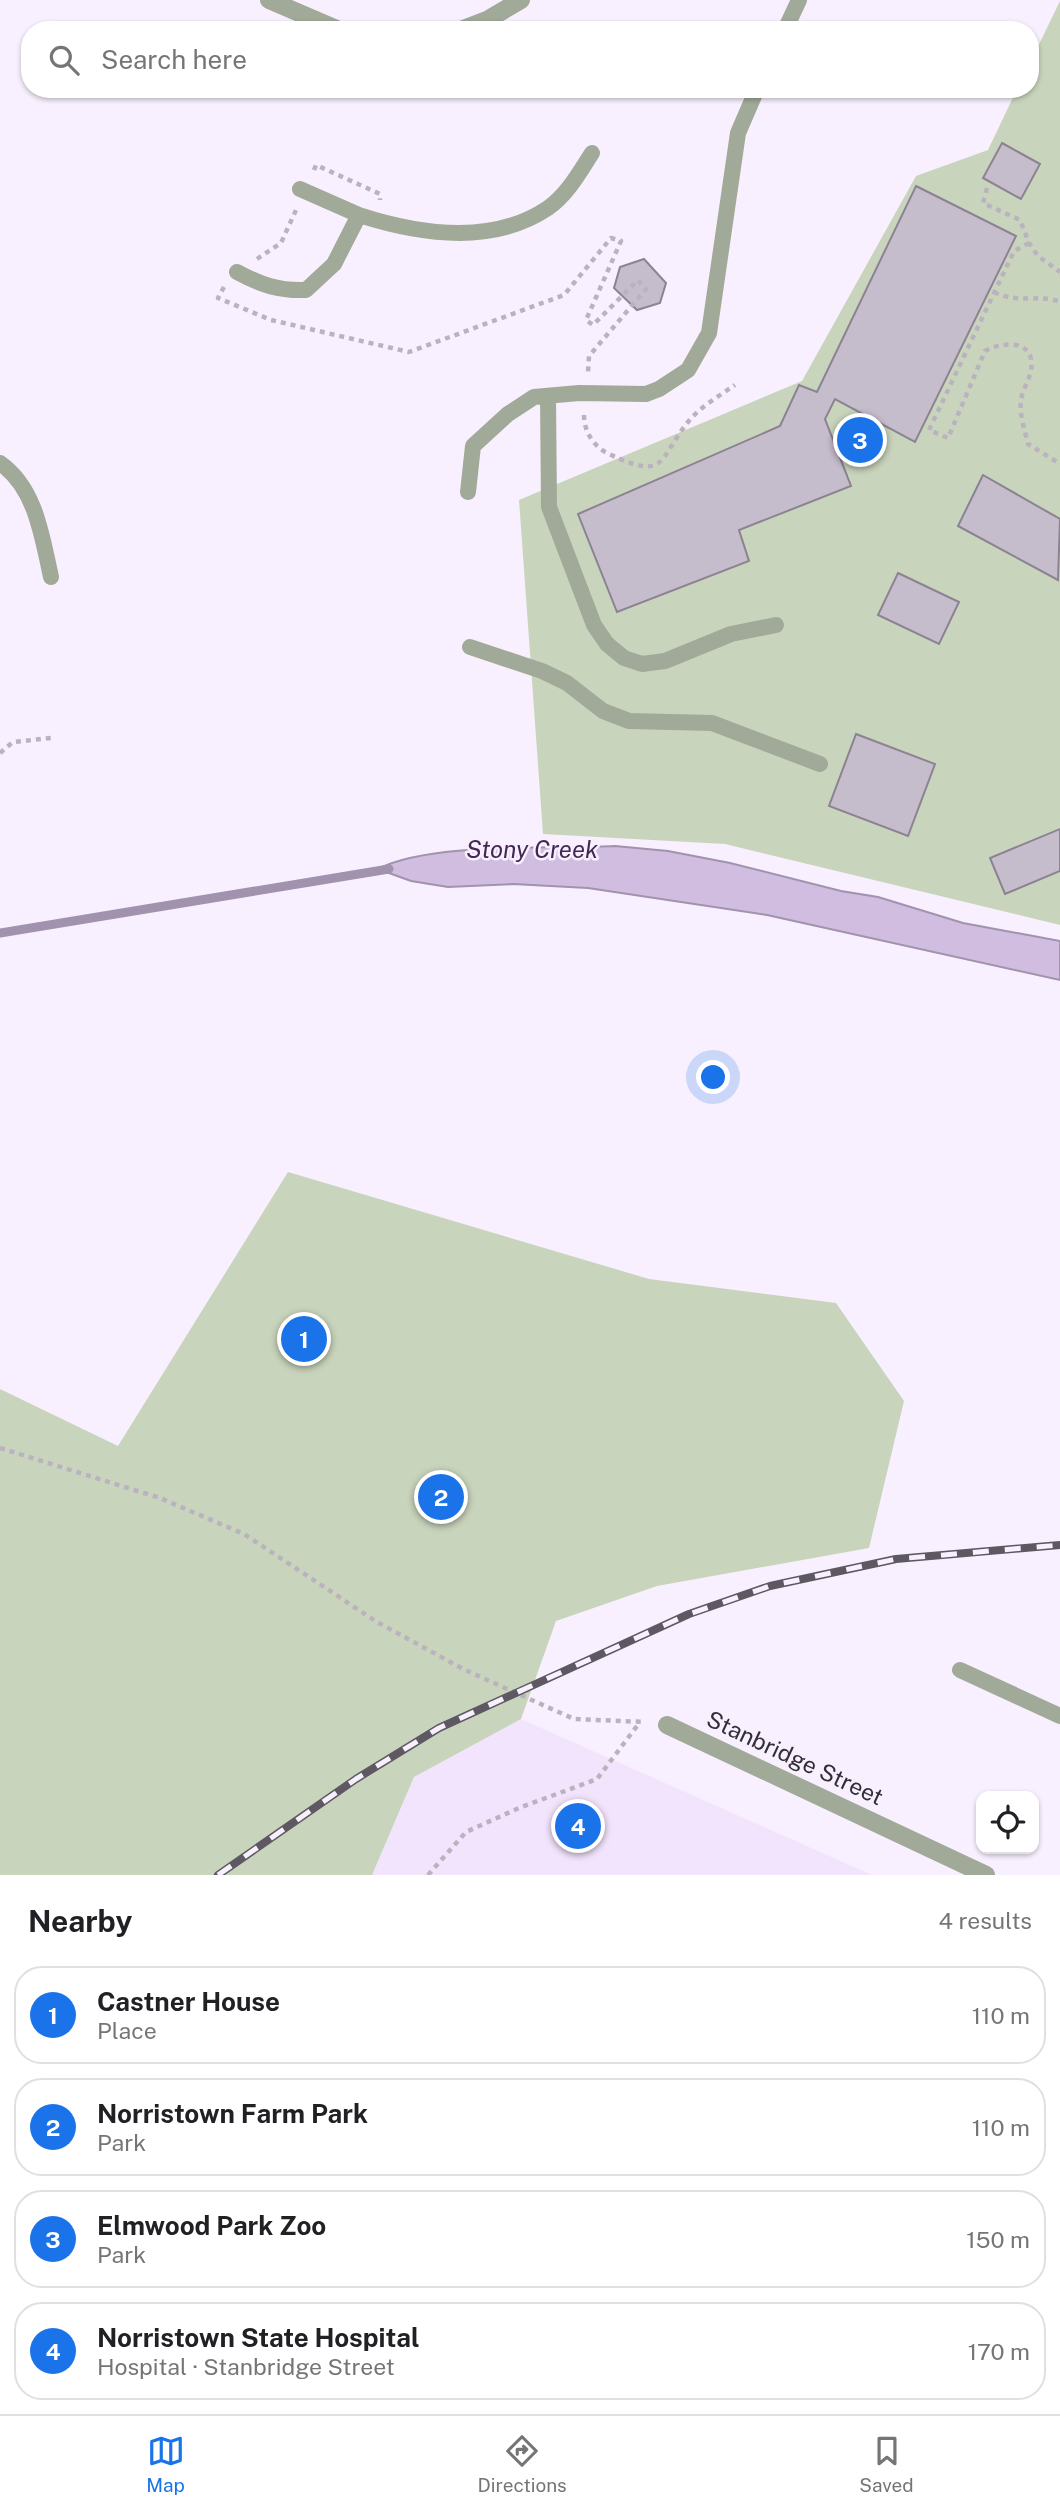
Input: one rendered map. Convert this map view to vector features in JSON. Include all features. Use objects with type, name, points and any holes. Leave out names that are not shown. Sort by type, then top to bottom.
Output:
[{"type":"street","points":[[269,0],[318,21]]},
{"type":"street","points":[[484,21],[521,0]]},
{"type":"street","name":"Stanbridge Street","points":[[667,1725],[986,1875]]},
{"type":"lane","points":[[789,21],[799,0]]},
{"type":"lane","points":[[468,492],[473,446],[508,414],[534,397],[646,394],[659,389],[688,370],[709,333],[738,133],[753,98]]},
{"type":"lane","points":[[303,190],[381,222],[449,233],[482,231],[518,222],[548,208],[569,187],[592,153]]},
{"type":"lane","points":[[237,272],[261,285],[283,291],[306,290],[334,264],[359,215]]},
{"type":"lane","points":[[548,396],[549,507],[594,625],[607,644],[624,658],[642,664],[666,660],[731,634],[776,625]]},
{"type":"lane","points":[[0,463],[15,473],[28,494],[51,578]]},
{"type":"lane","points":[[470,647],[542,671],[567,684],[603,711],[629,721],[712,723],[820,764]]},
{"type":"lane","points":[[960,1670],[1060,1716]]},
{"type":"path","points":[[381,222],[380,194],[316,165],[281,243],[237,272],[218,298],[271,320],[409,352],[564,295],[611,237],[621,241],[586,320],[593,325],[638,280],[646,289],[589,356],[587,381]]},
{"type":"path","points":[[987,188],[984,203],[1020,220],[1029,243],[1043,262],[1060,272]]},
{"type":"path","points":[[1029,243],[1014,251],[929,430],[948,438],[985,351],[1005,342],[1014,343],[1028,352],[1031,363],[1020,402],[1028,444],[1060,464]]},
{"type":"path","points":[[994,292],[1013,300],[1045,298],[1060,302]]},
{"type":"path","points":[[585,406],[585,426],[599,449],[636,467],[648,467],[664,459],[686,425],[735,384]]},
{"type":"path","points":[[0,753],[13,742],[51,738]]},
{"type":"path","points":[[0,1448],[160,1498],[244,1534],[377,1622],[465,1670],[574,1719],[667,1725]]},
{"type":"path","points":[[428,1875],[467,1832],[519,1808],[597,1779],[640,1722]]},
{"type":"shaded area","points":[[521,1719],[872,1875],[372,1875],[414,1777]]},
{"type":"green space","points":[[1060,1],[1060,925],[725,844],[543,834],[519,500],[802,381],[916,176],[988,150],[1013,98],[1039,98],[1039,44]]},
{"type":"green space","points":[[288,1172],[649,1279],[836,1303],[904,1401],[869,1548],[657,1586],[556,1621],[521,1719],[414,1777],[372,1875],[0,1875],[0,1389],[118,1446]]},
{"type":"water","points":[[615,846],[668,851],[730,863],[841,891],[878,897],[963,923],[1060,941],[1060,980],[767,915],[588,888],[513,884],[448,887],[411,881],[378,869],[400,860],[428,854],[493,848]]},
{"type":"building","points":[[1002,143],[1040,164],[1021,199],[983,178]]},
{"type":"building","points":[[916,186],[1016,236],[915,442],[835,399],[825,419],[851,486],[739,530],[749,561],[617,612],[578,514],[780,426],[799,385],[817,392]]},
{"type":"building","points":[[644,259],[666,283],[660,303],[637,310],[614,288],[620,267]]},
{"type":"building","points":[[983,475],[1060,519],[1058,580],[958,526]]},
{"type":"building","points":[[898,573],[959,602],[939,644],[878,615]]},
{"type":"building","points":[[856,734],[935,764],[908,836],[829,806]]},
{"type":"building","points":[[1060,829],[1060,871],[1005,894],[990,858]]},
{"type":"waterway","name":"Stony Creek","points":[[0,933],[389,869]]},
{"type":"railway","points":[[218,1875],[356,1779],[439,1728],[689,1614],[770,1586],[896,1559],[1060,1545]]},
{"type":"place","name":"Elmwood Park Zoo","points":[[860,440]]},
{"type":"place","name":"Castner House","points":[[304,1339]]},
{"type":"place","name":"Norristown Farm Park","points":[[441,1497]]},
{"type":"place","name":"Norristown State Hospital","points":[[578,1826]]}]
